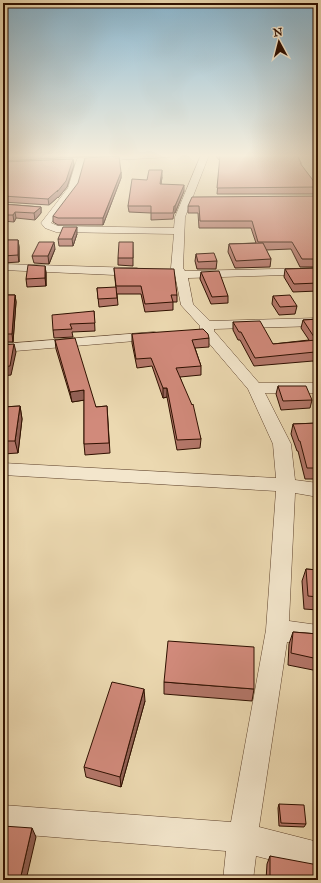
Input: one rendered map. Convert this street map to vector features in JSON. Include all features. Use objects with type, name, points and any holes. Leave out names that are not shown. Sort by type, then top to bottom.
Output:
[{"type":"street","points":[[66,196],[46,223],[49,226],[56,229],[179,231]]},
{"type":"street","points":[[193,196],[180,217],[175,273],[187,305],[202,330],[255,388],[282,444],[286,485],[277,630],[243,838],[238,880]]},
{"type":"street","points":[[43,209],[56,210]]},
{"type":"street","points":[[3,267],[151,272]]},
{"type":"street","points":[[175,273],[318,271]]},
{"type":"street","points":[[202,330],[318,322]]},
{"type":"street","points":[[3,348],[168,335]]},
{"type":"street","points":[[255,388],[318,388]]},
{"type":"street","points":[[3,469],[286,485],[318,490]]},
{"type":"street","points":[[277,630],[318,634]]},
{"type":"street","points":[[3,819],[243,838],[318,857]]},
{"type":"building","points":[[6,196],[51,196],[48,199]]},
{"type":"building","points":[[68,196],[112,196],[103,218],[58,218],[53,216]]},
{"type":"building","points":[[129,196],[179,196],[174,206],[173,213],[151,213],[151,206],[128,206]]},
{"type":"building","points":[[318,196],[318,259],[302,259],[292,242],[258,242],[252,221],[200,221],[199,206],[188,206],[192,197]]},
{"type":"building","points":[[3,204],[41,207],[34,213],[15,212],[13,215],[3,215]]},
{"type":"building","points":[[63,227],[77,227],[72,239],[58,239]]},
{"type":"building","points":[[3,240],[18,240],[18,255],[3,256]]},
{"type":"building","points":[[39,242],[54,242],[48,256],[32,256]]},
{"type":"building","points":[[119,242],[133,242],[133,258],[118,258]]},
{"type":"building","points":[[263,243],[271,259],[236,261],[229,244]]},
{"type":"building","points":[[214,253],[217,261],[198,262],[196,254]]},
{"type":"building","points":[[28,265],[45,266],[45,278],[26,279]]},
{"type":"building","points":[[114,268],[174,269],[177,295],[171,295],[173,302],[145,304],[141,286],[116,286]]},
{"type":"building","points":[[318,268],[318,283],[294,284],[285,269]]},
{"type":"building","points":[[219,271],[228,296],[212,297],[201,272]]},
{"type":"building","points":[[116,287],[117,298],[98,299],[97,288]]},
{"type":"building","points":[[3,295],[15,295],[12,334],[3,334]]},
{"type":"building","points":[[290,295],[297,306],[280,307],[273,296]]},
{"type":"building","points":[[94,311],[95,323],[70,324],[72,329],[53,330],[52,315]]},
{"type":"building","points":[[318,319],[318,360],[315,352],[255,358],[241,332],[239,332],[233,322],[260,321],[273,344],[316,340],[303,320]]},
{"type":"building","points":[[203,329],[208,334],[209,338],[192,340],[201,366],[176,368],[192,405],[193,404],[201,439],[177,440],[167,388],[163,388],[151,358],[136,359],[132,334]]},
{"type":"building","points":[[75,338],[96,407],[107,406],[109,443],[84,444],[84,390],[70,392],[55,340]]},
{"type":"building","points":[[14,344],[10,366],[3,367],[3,345]]},
{"type":"building","points":[[278,386],[306,386],[312,400],[283,401]]},
{"type":"building","points":[[20,406],[15,441],[3,441],[3,407]]},
{"type":"building","points":[[318,423],[318,468],[307,468],[300,441],[293,424]]},
{"type":"building","points":[[306,569],[318,570],[318,597],[308,596]]},
{"type":"building","points":[[293,632],[318,634],[318,659],[291,653]]},
{"type":"building","points":[[168,641],[254,647],[254,689],[164,682]]},
{"type":"building","points":[[112,682],[144,689],[120,777],[84,767]]},
{"type":"building","points":[[279,804],[304,805],[306,824],[281,823]]},
{"type":"building","points":[[3,826],[32,828],[20,880],[3,880]]},
{"type":"building","points":[[270,856],[318,865],[318,880],[270,880]]}]
